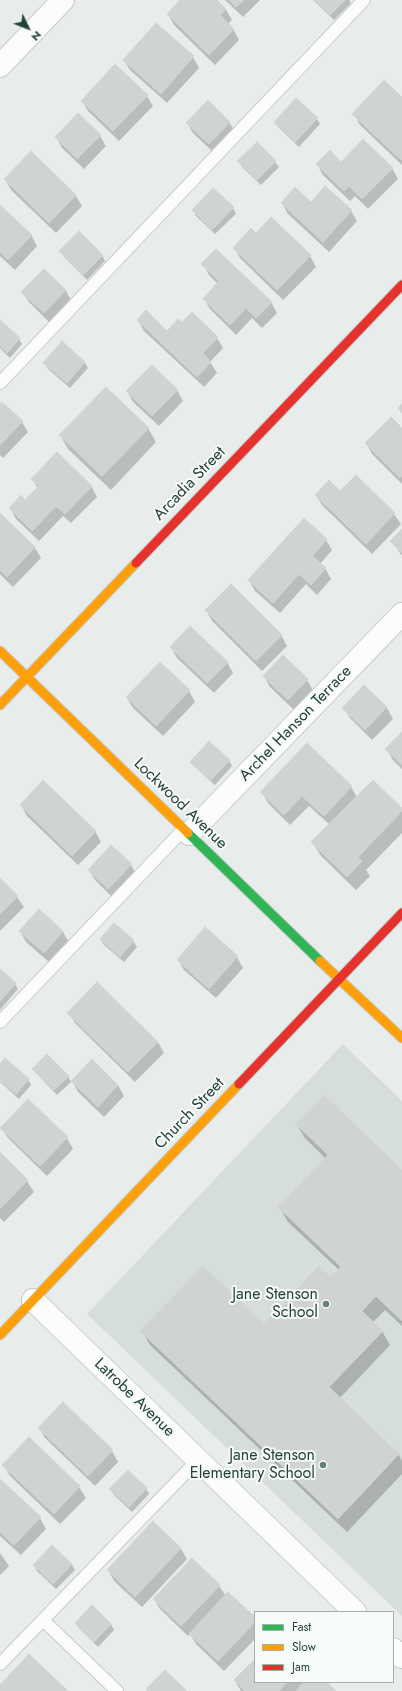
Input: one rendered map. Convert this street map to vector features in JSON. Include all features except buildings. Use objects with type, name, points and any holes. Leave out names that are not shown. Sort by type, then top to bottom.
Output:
[{"type":"street","points":[[0,66],[63,0]]},
{"type":"street","name":"Arcadia Street","points":[[0,704],[402,285]]},
{"type":"street","name":"Archel Hanson Terrace","points":[[186,831],[402,614]]},
{"type":"street","name":"Lockwood Avenue","points":[[0,651],[402,1038]]},
{"type":"street","name":"Church Street","points":[[0,1335],[402,913]]},
{"type":"street","name":"Latrobe Avenue","points":[[33,1300],[354,1611]]},
{"type":"street","points":[[394,1650],[402,1657]]},
{"type":"lane","points":[[0,383],[364,0]]},
{"type":"lane","points":[[0,1022],[186,831]]},
{"type":"lane","points":[[0,1664],[198,1460]]},
{"type":"lane","points":[[43,1620],[117,1691]]},
{"type":"shaded area","name":"Jane Stenson Elementary School","points":[[343,1044],[402,1101],[402,1616],[87,1314]]},
{"type":"traffic: fast","points":[[188,833],[320,961]]},
{"type":"traffic: slow","points":[[0,705],[136,563]]},
{"type":"traffic: slow","points":[[0,651],[188,833]]},
{"type":"traffic: slow","points":[[320,961],[402,1038]]},
{"type":"traffic: slow","points":[[0,1335],[239,1084]]},
{"type":"traffic: jam","points":[[136,563],[402,285]]},
{"type":"traffic: jam","points":[[239,1084],[402,913]]},
{"type":"place","name":"Jane Stenson School","points":[[326,1304]]},
{"type":"place","name":"Jane Stenson Elementary School","points":[[323,1465]]}]
